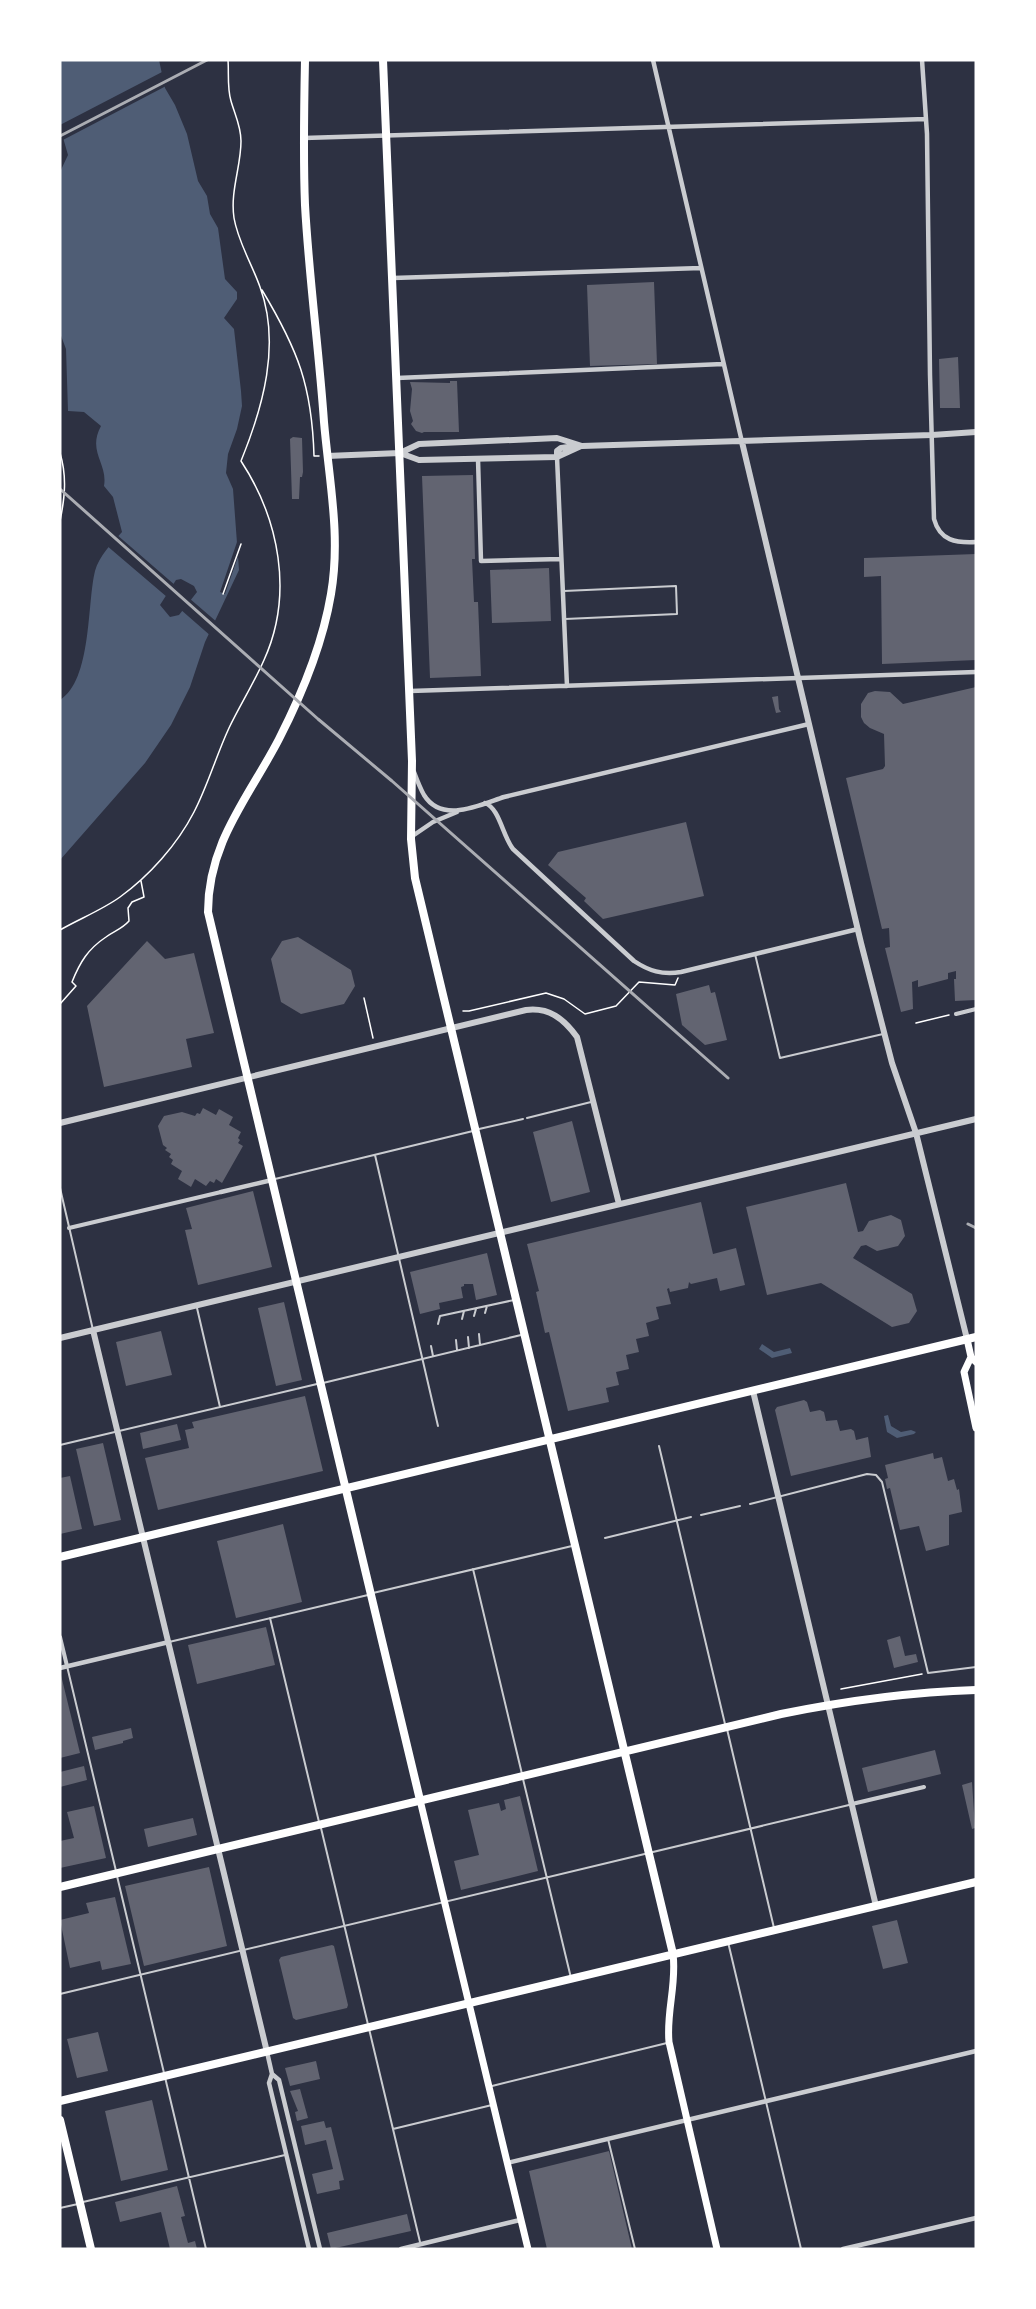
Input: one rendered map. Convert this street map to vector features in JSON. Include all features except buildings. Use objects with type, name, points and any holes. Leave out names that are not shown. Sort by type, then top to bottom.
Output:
[{"type":"main road","points":[[304,60],[306,218],[327,456],[335,515],[335,563],[323,629],[279,738],[217,851],[210,882],[209,920],[528,2249]]},
{"type":"main road","points":[[383,60],[410,691],[411,837],[415,878],[673,1954],[674,1988],[668,2019],[669,2042],[717,2249]]},
{"type":"main road","points":[[60,1557],[976,1337]]},
{"type":"main road","points":[[967,1340],[973,1359],[964,1372],[976,1428]]},
{"type":"main road","points":[[60,1887],[726,1727],[828,1705],[935,1691],[976,1690]]},
{"type":"main road","points":[[60,2101],[976,1882]]},
{"type":"main road","points":[[60,2120],[91,2249]]},
{"type":"street","points":[[653,60],[858,929],[884,1034],[916,1133],[967,1340]]},
{"type":"street","points":[[922,60],[927,119],[932,435],[936,525],[942,535],[953,541],[976,542]]},
{"type":"street","points":[[304,138],[927,119]]},
{"type":"street","points":[[393,279],[701,268]]},
{"type":"street","points":[[397,378],[723,364]]},
{"type":"street","points":[[567,686],[557,457],[557,451],[561,448],[976,432]]},
{"type":"street","points":[[400,453],[419,444],[557,438],[582,446]]},
{"type":"street","points":[[327,456],[400,453],[419,460],[557,457]]},
{"type":"street","points":[[478,459],[481,561],[561,559]]},
{"type":"street","points":[[410,691],[976,672]]},
{"type":"street","points":[[411,837],[433,822],[504,797],[810,724]]},
{"type":"street","points":[[412,768],[424,796],[435,805],[457,812]]},
{"type":"street","points":[[485,803],[495,810],[504,836],[513,849],[633,960],[650,971],[681,972],[858,929]]},
{"type":"street","points":[[60,1124],[535,1009],[547,1012],[564,1021],[577,1037],[619,1204]]},
{"type":"street","points":[[956,1014],[976,1009]]},
{"type":"street","points":[[60,1338],[976,1119]]},
{"type":"street","points":[[69,1228],[272,1180]]},
{"type":"street","points":[[93,1330],[267,2052],[272,2074],[269,2083],[309,2249]]},
{"type":"street","points":[[753,1391],[876,1906]]},
{"type":"street","points":[[60,1637],[67,1666]]},
{"type":"street","points":[[60,1668],[169,1642]]},
{"type":"street","points":[[852,1804],[924,1787]]},
{"type":"street","points":[[507,2163],[976,2051]]},
{"type":"street","points":[[272,2074],[279,2080],[320,2249]]},
{"type":"street","points":[[843,2249],[976,2218]]},
{"type":"street","points":[[401,2249],[520,2220]]},
{"type":"lane","points":[[564,591],[676,586],[677,614],[565,620]]},
{"type":"lane","points":[[755,954],[780,1058],[884,1034]]},
{"type":"lane","points":[[272,1180],[594,1101]]},
{"type":"lane","points":[[375,1155],[438,1425]]},
{"type":"lane","points":[[60,1188],[93,1330]]},
{"type":"lane","points":[[438,1324],[440,1316],[516,1299]]},
{"type":"lane","points":[[196,1305],[220,1407]]},
{"type":"lane","points":[[485,1313],[487,1306]]},
{"type":"lane","points":[[474,1316],[476,1308]]},
{"type":"lane","points":[[462,1319],[464,1311]]},
{"type":"lane","points":[[479,1334],[480,1345]]},
{"type":"lane","points":[[60,1445],[525,1334]]},
{"type":"lane","points":[[468,1337],[469,1348]]},
{"type":"lane","points":[[456,1340],[457,1350]]},
{"type":"lane","points":[[431,1346],[433,1356]]},
{"type":"lane","points":[[659,1446],[774,1930]]},
{"type":"lane","points":[[750,1503],[867,1474],[876,1475],[882,1482],[928,1672],[976,1667]]},
{"type":"lane","points":[[700,1515],[740,1506]]},
{"type":"lane","points":[[604,1538],[691,1518]]},
{"type":"lane","points":[[169,1642],[575,1545]]},
{"type":"lane","points":[[473,1569],[571,1978]]},
{"type":"lane","points":[[270,1618],[420,2244]]},
{"type":"lane","points":[[67,1666],[206,2249]]},
{"type":"lane","points":[[60,1994],[852,1804]]},
{"type":"lane","points":[[728,1941],[801,2249]]},
{"type":"lane","points":[[489,2086],[669,2042]]},
{"type":"lane","points":[[393,2129],[493,2105]]},
{"type":"lane","points":[[608,2139],[635,2249]]},
{"type":"lane","points":[[60,2208],[286,2154]]},
{"type":"path","points":[[228,60],[230,96],[239,125],[241,143],[233,209],[238,234],[260,286],[290,340],[305,380],[312,412],[314,456]]},
{"type":"path","points":[[60,930],[119,898],[141,879],[175,842],[195,811],[227,731],[265,660],[275,625],[280,588],[276,540],[264,501],[241,461],[260,408],[267,371],[268,327],[260,286]]},
{"type":"path","points":[[60,453],[66,487],[60,520]]},
{"type":"path","points":[[223,594],[240,544]]},
{"type":"path","points":[[60,1004],[76,986],[72,982],[75,974],[80,963],[92,948],[107,936],[123,928],[129,921],[128,908],[132,902],[144,897],[141,879]]},
{"type":"path","points":[[462,1011],[546,993],[564,999],[585,1014],[616,1006],[639,982],[675,985],[681,972]]},
{"type":"path","points":[[364,998],[375,1047]]},
{"type":"path","points":[[916,1023],[956,1014]]},
{"type":"path","points":[[841,1689],[928,1672]]},
{"type":"water","points":[[60,60],[159,60],[165,88],[187,134],[198,181],[207,196],[210,214],[218,228],[225,279],[237,292],[237,299],[224,318],[234,329],[242,406],[228,454],[226,473],[233,489],[239,570],[205,642],[190,687],[171,725],[145,763],[60,860],[60,700],[70,690],[78,676],[83,659],[97,565],[106,550],[122,532],[113,497],[104,486],[96,443],[101,426],[84,412],[68,411],[66,349],[60,333],[60,172],[68,155],[60,127]],"holes":[[[181,579],[194,586],[197,592],[179,615],[170,617],[160,605],[176,580]]]},
{"type":"water","points":[[762,1344],[774,1352],[790,1348],[792,1353],[772,1358],[759,1349]]},
{"type":"water","points":[[888,1415],[891,1426],[901,1432],[911,1430],[916,1432],[897,1438],[887,1432],[884,1416]]},
{"type":"pier","points":[[164,71],[168,85],[61,141],[60,125]]},
{"type":"pier","points":[[116,534],[176,586],[167,597],[106,545]]},
{"type":"pier","points":[[237,542],[240,543],[240,551],[225,594],[220,592]]},
{"type":"pier","points":[[189,598],[218,623],[212,637],[180,609]]},
{"type":"railway","points":[[60,136],[207,60]]},
{"type":"railway","points":[[60,489],[318,719],[392,781],[728,1078]]},
{"type":"railway","points":[[968,1224],[976,1228]]}]
